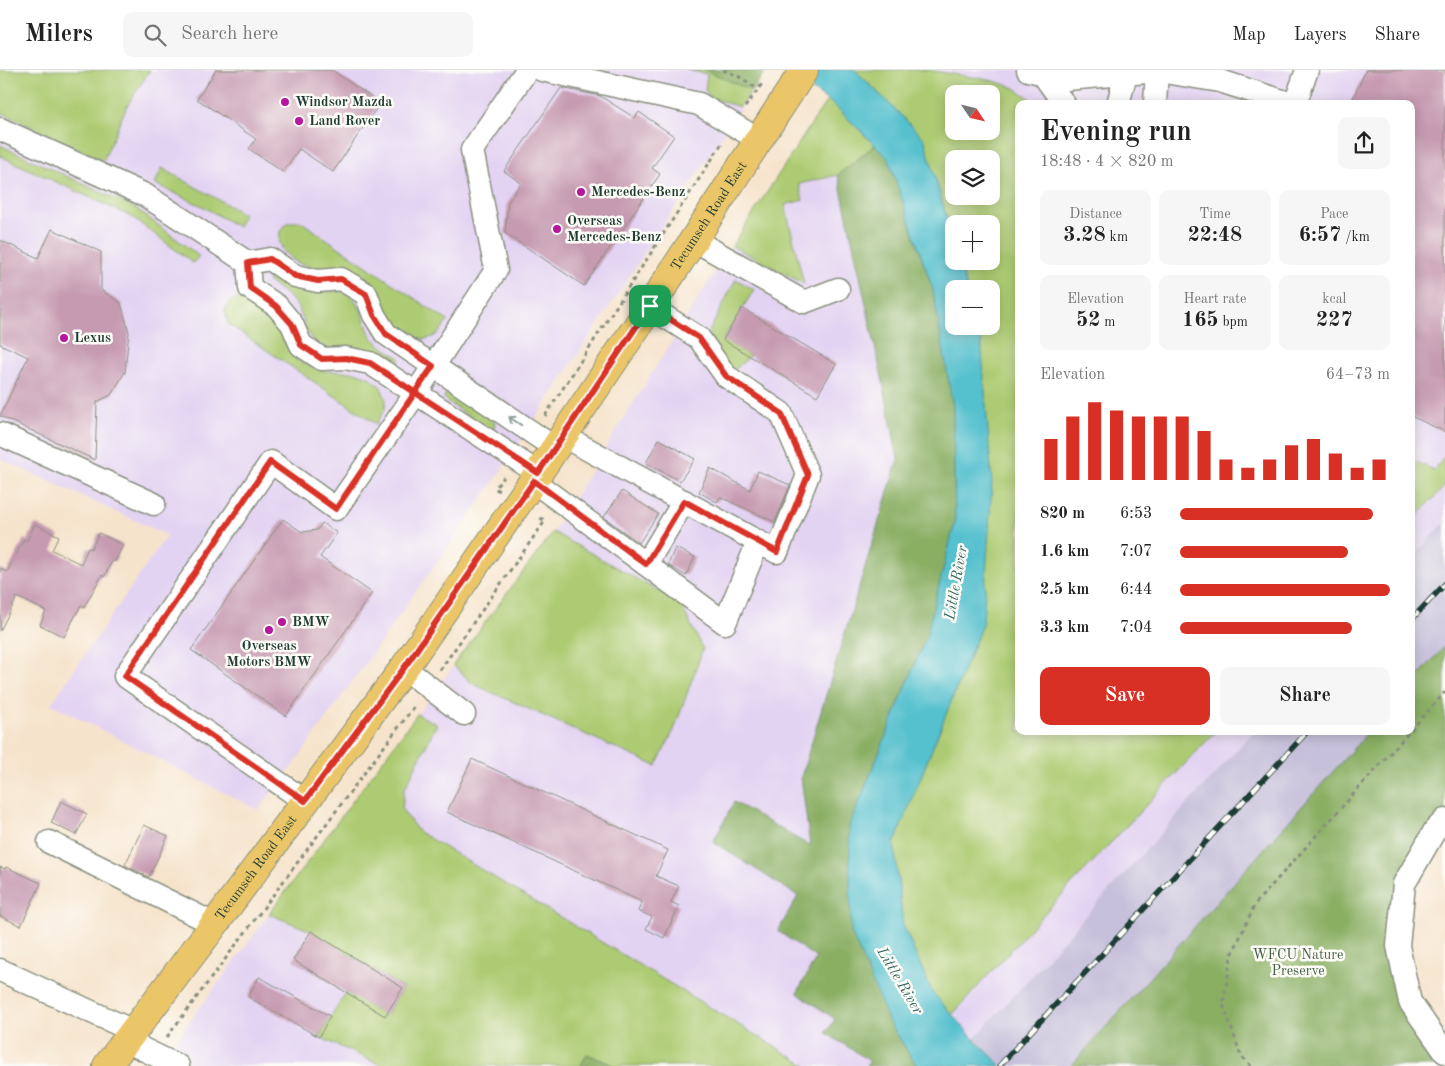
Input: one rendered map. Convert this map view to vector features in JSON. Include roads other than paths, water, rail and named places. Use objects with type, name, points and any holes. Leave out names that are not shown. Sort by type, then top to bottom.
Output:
[{"type":"main road","name":"Tecumseh Road East","points":[[107,1066],[404,668],[536,477],[694,240],[804,70]]},
{"type":"lane","points":[[305,801],[125,676],[270,462],[336,509],[416,393],[496,270],[472,150],[527,70]]},
{"type":"lane","points":[[542,70],[699,104],[759,140]]},
{"type":"lane","points":[[1295,100],[1307,70]]},
{"type":"lane","points":[[1155,100],[1158,71]]},
{"type":"lane","points":[[1035,72],[1067,78],[1158,71],[1220,81],[1280,100]]},
{"type":"lane","points":[[1035,72],[1060,100]]},
{"type":"lane","points":[[1119,100],[1126,72]]},
{"type":"lane","points":[[0,129],[145,195],[248,263],[270,259],[295,276],[318,281],[341,279],[366,294],[374,315],[386,334],[433,366],[559,442],[684,501],[777,552],[808,475],[781,413],[726,376],[699,338],[650,306]]},
{"type":"lane","points":[[694,240],[804,302],[838,289]]},
{"type":"lane","points":[[248,263],[250,288],[276,306],[292,324],[301,345],[322,359],[346,358],[370,363],[416,393],[536,477],[646,564],[726,623],[758,542]]},
{"type":"lane","points":[[0,434],[154,504]]},
{"type":"lane","points":[[646,564],[684,501]]},
{"type":"lane","points":[[404,668],[464,714]]},
{"type":"lane","points":[[1445,820],[1435,830],[1404,884],[1398,946],[1410,1002],[1445,1052]]},
{"type":"lane","points":[[50,842],[214,924]]},
{"type":"lane","points":[[0,970],[130,1036],[154,1054],[178,1066]]},
{"type":"water","name":"Little River","points":[[784,70],[855,70],[924,138],[946,215],[945,270],[962,270],[964,280],[945,280],[945,335],[980,335],[981,339],[992,483],[983,622],[894,844],[903,925],[932,992],[974,1039],[1002,1066],[917,1066],[889,1022],[851,932],[849,827],[926,637],[955,522],[953,406],[933,290],[888,158],[834,105]]},
{"type":"railway","points":[[1415,616],[1445,584]]},
{"type":"railway","points":[[999,1066],[1304,735]]},
{"type":"place","name":"Windsor Mazda","points":[[285,102]]},
{"type":"place","name":"Land Rover","points":[[299,121]]},
{"type":"place","name":"Mercedes-Benz","points":[[581,192]]},
{"type":"place","name":"Overseas Mercedes-Benz","points":[[557,229]]},
{"type":"place","name":"Lexus","points":[[64,338]]},
{"type":"place","name":"BMW","points":[[282,622]]},
{"type":"place","name":"Overseas Motors BMW","points":[[269,630]]},
{"type":"park label","name":"WFCU Nature Preserve","points":[[1298,964]]}]
